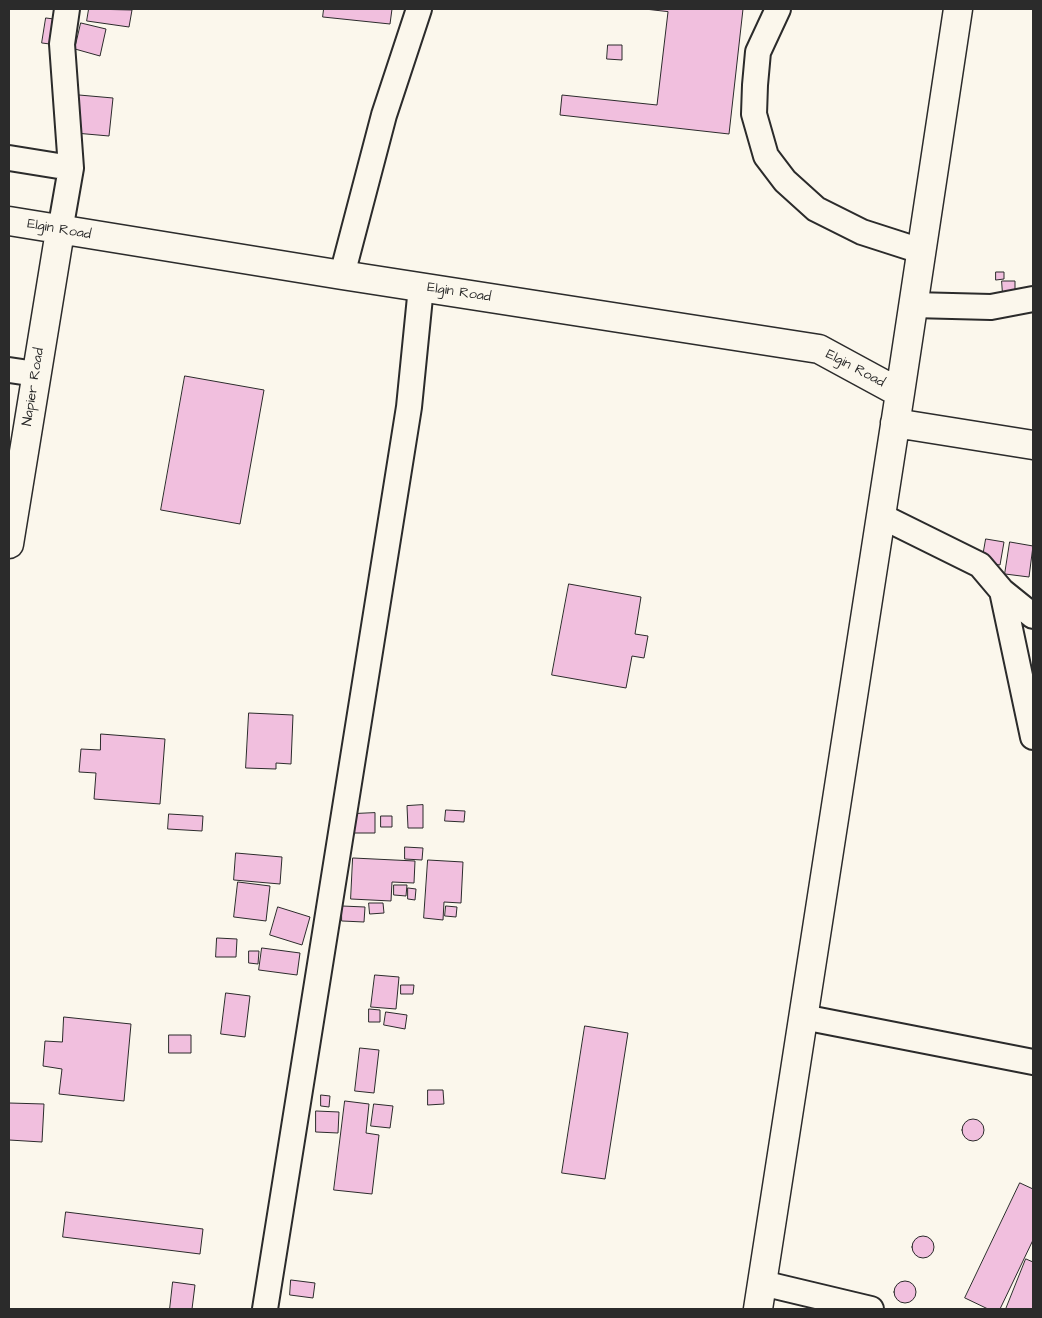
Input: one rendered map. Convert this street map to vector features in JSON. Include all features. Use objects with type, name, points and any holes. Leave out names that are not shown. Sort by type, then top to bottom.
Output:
[{"type":"street","points":[[60,230],[70,168],[62,44],[67,9]]},
{"type":"street","points":[[342,275],[384,114],[419,9]]},
{"type":"street","points":[[778,9],[758,52],[755,84],[754,114],[766,156],[785,181],[816,209],[862,232],[921,252]]},
{"type":"street","points":[[871,1309],[760,1296],[958,9]]},
{"type":"street","points":[[9,158],[70,168]]},
{"type":"street","name":"Elgin Road","points":[[9,221],[818,349],[900,393]]},
{"type":"street","name":"Napier Road","points":[[9,544],[60,230]]},
{"type":"street","points":[[265,1309],[409,406],[421,287]]},
{"type":"street","points":[[913,305],[991,307],[1033,299]]},
{"type":"street","points":[[9,370],[36,374]]},
{"type":"street","points":[[895,423],[1033,445]]},
{"type":"street","points":[[881,516],[980,565],[1002,592],[1033,616]]},
{"type":"street","points":[[1002,592],[1033,737]]},
{"type":"street","points":[[803,1017],[1033,1062]]},
{"type":"building","points":[[89,9],[132,10],[129,27],[87,21]]},
{"type":"building","points":[[324,9],[392,9],[390,24],[323,17]]},
{"type":"building","points":[[645,9],[743,9],[729,134],[560,115],[562,95],[657,105],[668,12]]},
{"type":"building","points":[[46,18],[69,21],[65,46],[42,43]]},
{"type":"building","points":[[81,23],[106,29],[100,56],[75,49]]},
{"type":"building","points":[[608,45],[622,45],[622,60],[607,59]]},
{"type":"building","points":[[79,95],[113,98],[109,136],[75,133]]},
{"type":"building","points":[[996,272],[1004,272],[1004,279],[996,280]]},
{"type":"building","points":[[1002,281],[1015,281],[1015,294],[1003,295]]},
{"type":"building","points":[[185,376],[264,390],[240,524],[161,510]]},
{"type":"building","points":[[986,539],[1004,542],[1000,565],[982,562]]},
{"type":"building","points":[[1010,542],[1033,546],[1029,577],[1005,574]]},
{"type":"building","points":[[569,584],[641,597],[635,634],[648,636],[644,658],[632,656],[626,688],[552,675]]},
{"type":"building","points":[[249,713],[293,715],[291,764],[276,763],[276,769],[246,768]]},
{"type":"building","points":[[101,734],[165,739],[160,804],[94,799],[96,773],[79,772],[81,749],[100,750]]},
{"type":"building","points":[[423,805],[423,828],[408,828],[407,806]]},
{"type":"building","points":[[446,810],[465,811],[464,822],[445,821]]},
{"type":"building","points":[[375,813],[375,833],[353,833],[353,814]]},
{"type":"building","points":[[169,814],[203,816],[202,831],[168,829]]},
{"type":"building","points":[[381,816],[392,816],[392,827],[381,827]]},
{"type":"building","points":[[405,847],[423,848],[422,860],[405,859]]},
{"type":"building","points":[[236,853],[282,857],[280,884],[234,880]]},
{"type":"building","points":[[353,858],[415,861],[414,883],[392,882],[391,901],[351,899]]},
{"type":"building","points":[[428,860],[463,862],[461,903],[444,902],[443,920],[424,918]]},
{"type":"building","points":[[238,882],[270,886],[266,921],[234,917]]},
{"type":"building","points":[[394,885],[407,885],[406,896],[394,895]]},
{"type":"building","points":[[408,888],[416,889],[415,900],[408,899]]},
{"type":"building","points":[[369,903],[383,903],[384,913],[370,914]]},
{"type":"building","points":[[342,906],[365,907],[364,922],[342,921]]},
{"type":"building","points":[[446,906],[457,907],[456,917],[445,916]]},
{"type":"building","points":[[278,907],[310,917],[302,945],[270,935]]},
{"type":"building","points":[[217,938],[237,939],[236,957],[216,957]]},
{"type":"building","points":[[262,948],[300,953],[297,975],[259,970]]},
{"type":"building","points":[[249,951],[259,951],[258,964],[249,963]]},
{"type":"building","points":[[375,975],[399,977],[396,1009],[371,1007]]},
{"type":"building","points":[[401,985],[414,985],[413,994],[401,994]]},
{"type":"building","points":[[226,993],[250,996],[245,1037],[221,1034]]},
{"type":"building","points":[[369,1009],[380,1010],[380,1022],[369,1022]]},
{"type":"building","points":[[386,1012],[407,1015],[405,1029],[384,1025]]},
{"type":"building","points":[[64,1017],[131,1024],[124,1101],[59,1094],[62,1069],[43,1066],[45,1041],[62,1042]]},
{"type":"building","points":[[585,1026],[628,1033],[605,1179],[562,1173]]},
{"type":"building","points":[[169,1035],[191,1035],[191,1053],[169,1053]]},
{"type":"building","points":[[360,1048],[379,1050],[374,1093],[355,1091]]},
{"type":"building","points":[[428,1090],[443,1090],[444,1104],[428,1105]]},
{"type":"building","points":[[321,1095],[330,1096],[329,1107],[321,1106]]},
{"type":"building","points":[[345,1101],[369,1104],[366,1133],[379,1135],[372,1194],[334,1190]]},
{"type":"building","points":[[9,1103],[44,1104],[42,1142],[9,1140]]},
{"type":"building","points":[[374,1104],[393,1106],[390,1128],[371,1126]]},
{"type":"building","points":[[316,1111],[339,1112],[338,1133],[316,1132]]},
{"type":"building","points":[[973,1119],[983,1126],[984,1130],[977,1140],[973,1141],[963,1134],[962,1130],[969,1120]]},
{"type":"building","points":[[1020,1183],[1033,1189],[1033,1240],[1000,1309],[988,1309],[965,1298]]},
{"type":"building","points":[[66,1212],[203,1229],[200,1254],[63,1237]]},
{"type":"building","points":[[923,1236],[931,1239],[934,1247],[931,1255],[923,1258],[915,1255],[912,1247],[915,1239]]},
{"type":"building","points":[[1026,1259],[1033,1262],[1033,1309],[1006,1309]]},
{"type":"building","points":[[291,1280],[315,1283],[313,1298],[290,1295]]},
{"type":"building","points":[[905,1281],[913,1284],[916,1292],[913,1300],[905,1303],[897,1300],[894,1292],[897,1284]]},
{"type":"building","points":[[173,1282],[195,1285],[192,1309],[170,1309]]}]
